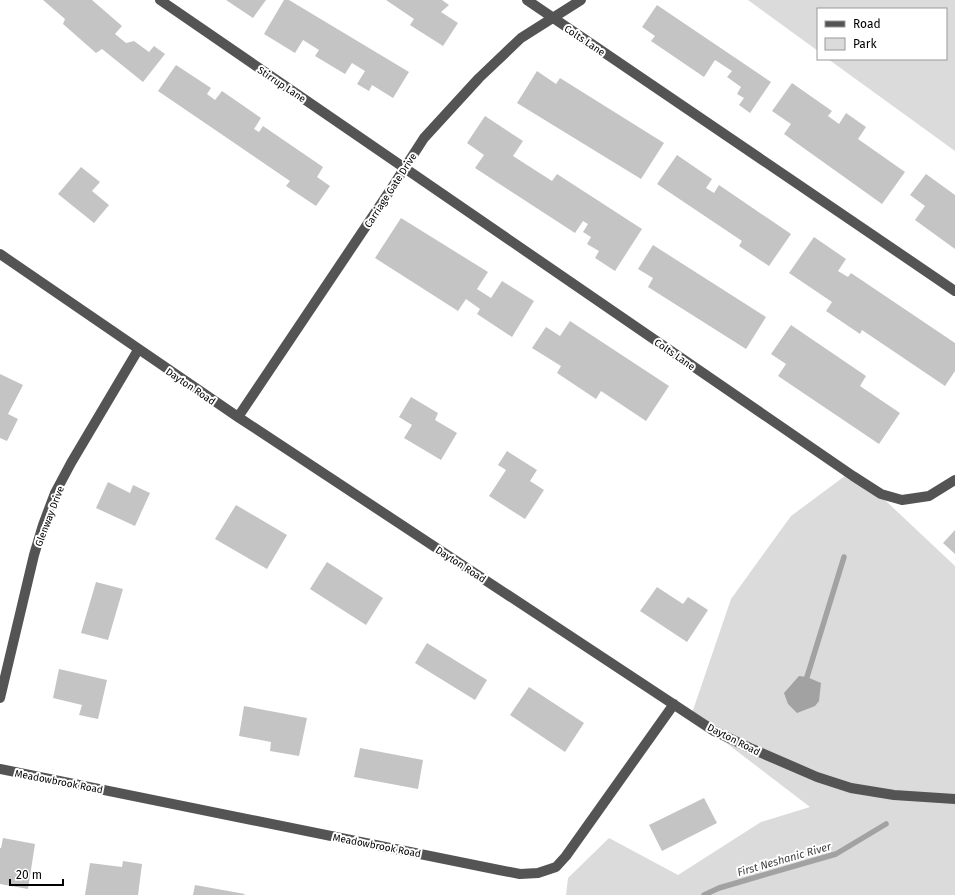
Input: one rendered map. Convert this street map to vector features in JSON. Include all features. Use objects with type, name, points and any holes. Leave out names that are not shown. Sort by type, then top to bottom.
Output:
[{"type":"street","name":"Stirrup Lane","points":[[160,0],[405,168]]},
{"type":"street","points":[[527,0],[553,18]]},
{"type":"street","name":"Carriage Gate Drive","points":[[238,417],[424,138],[479,78],[521,38],[581,0]]},
{"type":"street","name":"Colts Lane","points":[[553,18],[955,291]]},
{"type":"street","name":"Colts Lane","points":[[405,168],[881,494],[902,500],[929,496],[955,480]]},
{"type":"street","name":"Dayton Road","points":[[0,254],[138,350],[238,417],[714,731],[817,777],[850,788],[894,795],[955,800]]},
{"type":"street","name":"Glenway Drive","points":[[0,698],[34,555],[55,493],[71,462],[138,350]]},
{"type":"street","name":"Meadowbrook Road","points":[[0,769],[499,870],[520,874],[538,873],[556,867],[566,856],[674,704]]},
{"type":"green space","points":[[748,0],[955,0],[955,151],[829,60],[947,60],[947,8],[817,8],[817,50]]},
{"type":"green space","points":[[853,470],[955,566],[955,895],[566,895],[568,878],[609,838],[678,875],[761,822],[810,807],[691,716],[731,599],[791,516]]},
{"type":"shaded area","points":[[799,676],[807,677],[821,683],[819,701],[815,706],[797,713],[788,704],[784,693]]},
{"type":"building","points":[[43,0],[92,0],[122,26],[115,34],[126,43],[134,41],[149,52],[154,46],[165,54],[143,82],[102,49],[96,53],[63,24],[65,19]]},
{"type":"building","points":[[226,0],[266,0],[253,18]]},
{"type":"building","points":[[284,0],[289,0],[409,72],[393,98],[372,85],[369,91],[357,84],[365,71],[352,63],[345,74],[315,56],[319,50],[303,40],[295,53],[264,34]]},
{"type":"building","points":[[386,0],[442,0],[449,5],[441,12],[458,23],[443,46],[410,25],[414,19]]},
{"type":"building","points":[[657,5],[771,82],[750,113],[739,105],[744,98],[737,94],[741,87],[727,77],[732,71],[715,60],[704,77],[651,41],[655,36],[642,27]]},
{"type":"building","points":[[176,65],[211,88],[207,94],[215,100],[222,91],[261,118],[254,129],[259,132],[263,126],[323,167],[317,177],[330,186],[316,206],[286,186],[290,181],[158,91]]},
{"type":"building","points":[[537,71],[556,84],[560,78],[664,143],[641,179],[517,103]]},
{"type":"building","points":[[792,83],[832,111],[828,116],[839,124],[846,113],[866,127],[858,139],[905,172],[882,204],[784,134],[791,124],[772,111]]},
{"type":"building","points":[[485,116],[523,141],[513,156],[552,181],[557,174],[642,229],[615,271],[595,258],[599,251],[587,244],[591,237],[583,232],[588,224],[583,221],[575,233],[475,168],[484,155],[467,143]]},
{"type":"building","points":[[677,155],[712,179],[706,188],[714,193],[719,185],[791,234],[769,266],[739,246],[742,241],[657,184]]},
{"type":"building","points":[[81,167],[100,182],[92,191],[109,205],[94,223],[58,194]]},
{"type":"building","points":[[926,174],[955,195],[955,249],[915,220],[925,206],[910,195]]},
{"type":"building","points":[[401,218],[488,272],[477,289],[491,298],[502,281],[534,301],[512,337],[477,314],[480,309],[466,299],[458,311],[375,258]]},
{"type":"building","points":[[814,237],[846,259],[838,271],[848,277],[851,273],[955,343],[955,371],[945,386],[862,330],[860,334],[826,311],[832,302],[789,273]]},
{"type":"building","points":[[653,245],[766,317],[746,349],[648,287],[653,278],[638,269]]},
{"type":"building","points":[[570,321],[669,386],[646,421],[601,391],[596,399],[557,373],[561,366],[532,348],[546,327],[560,336]]},
{"type":"building","points":[[791,325],[866,376],[860,386],[900,413],[879,444],[778,376],[786,364],[771,354]]},
{"type":"building","points":[[0,374],[23,385],[8,414],[18,419],[7,441],[0,438]]},
{"type":"building","points":[[411,397],[438,413],[435,420],[457,433],[441,460],[404,438],[412,425],[399,417]]},
{"type":"building","points":[[507,451],[537,470],[530,481],[544,490],[525,519],[489,496],[506,470],[498,465]]},
{"type":"building","points":[[108,482],[130,493],[133,485],[150,493],[135,526],[96,508]]},
{"type":"building","points":[[236,505],[287,535],[267,569],[215,539]]},
{"type":"building","points":[[955,530],[955,554],[943,543]]},
{"type":"building","points":[[327,562],[383,598],[366,625],[310,589]]},
{"type":"building","points":[[96,582],[123,589],[108,640],[81,633]]},
{"type":"building","points":[[657,587],[683,604],[688,597],[708,610],[687,642],[640,611]]},
{"type":"building","points":[[427,643],[487,680],[475,700],[415,663]]},
{"type":"building","points":[[59,669],[107,680],[98,719],[79,715],[82,705],[53,698]]},
{"type":"building","points":[[529,687],[584,723],[565,752],[510,715]]},
{"type":"building","points":[[244,706],[307,718],[299,756],[270,751],[271,742],[239,736]]},
{"type":"building","points":[[360,748],[423,760],[418,789],[354,777]]},
{"type":"building","points":[[704,798],[717,823],[662,851],[649,825]]},
{"type":"building","points":[[3,838],[35,844],[28,889],[0,884],[0,848]]},
{"type":"building","points":[[123,861],[142,864],[138,895],[85,895],[90,863],[122,867]]},
{"type":"building","points":[[195,885],[245,894],[193,895]]},
{"type":"waterway","points":[[807,677],[844,557]]},
{"type":"waterway","name":"First Neshanic River","points":[[704,895],[719,888],[836,854],[886,824]]}]
